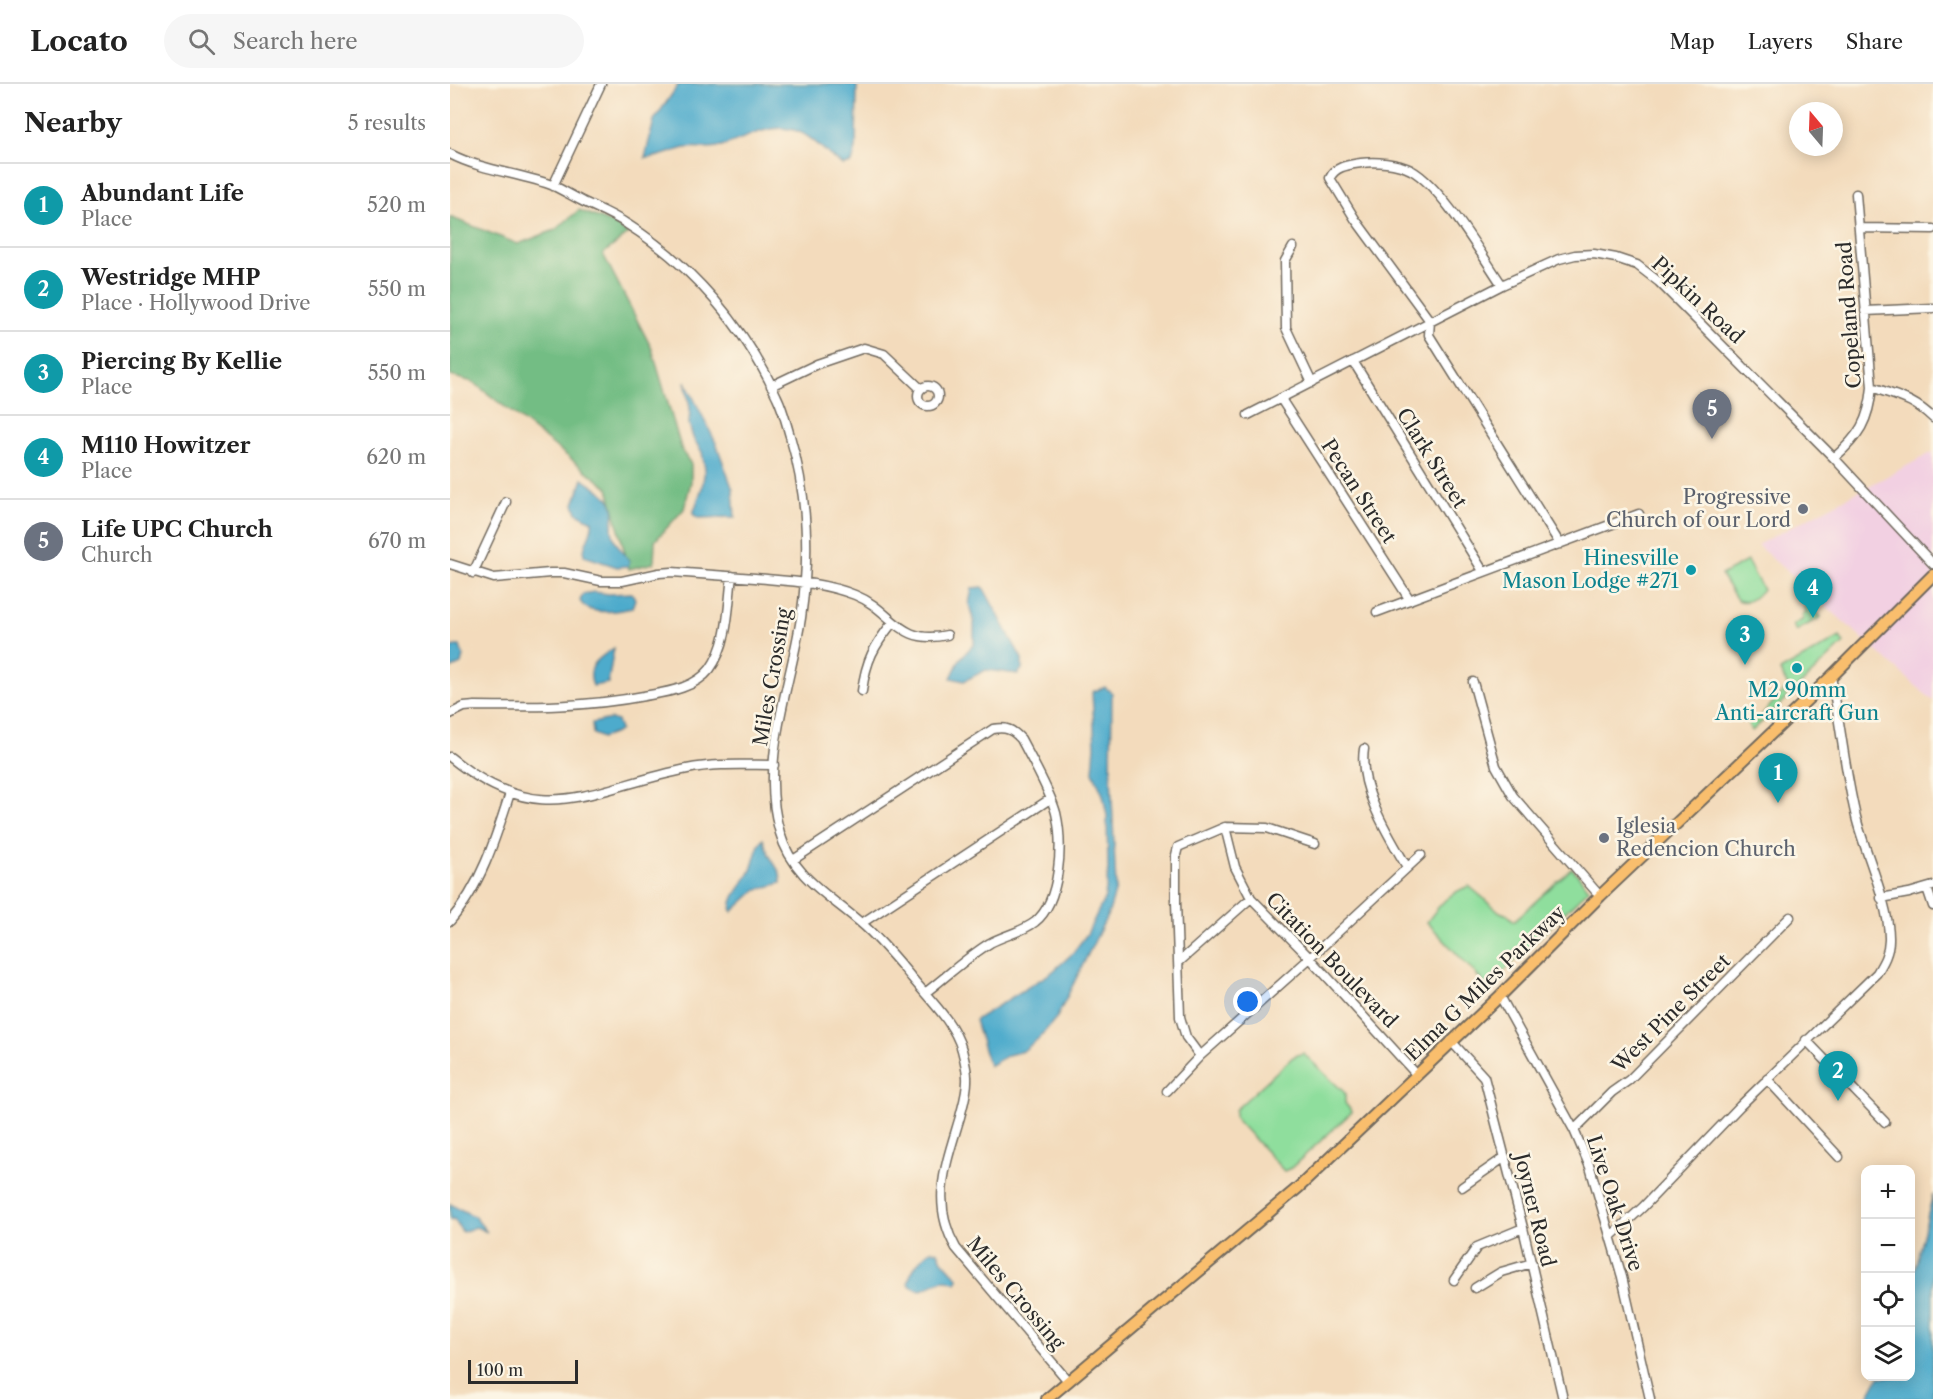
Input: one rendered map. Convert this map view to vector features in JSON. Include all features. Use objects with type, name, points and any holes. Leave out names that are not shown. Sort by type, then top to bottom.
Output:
[{"type":"main road","name":"Elma G Miles Parkway","points":[[1047,1399],[1299,1187],[1831,677],[1933,575]]},
{"type":"street","points":[[553,186],[601,84]]},
{"type":"street","name":"Miles Crossing","points":[[450,154],[485,168],[553,186],[625,222],[664,250],[715,299],[747,341],[778,398],[804,495],[807,532],[806,582],[800,621],[781,704],[774,765],[778,828],[782,842],[805,878],[862,923],[925,993],[952,1027],[968,1077],[964,1102],[942,1182],[941,1203],[949,1236],[969,1264],[1068,1381]]},
{"type":"street","points":[[1502,285],[1441,198],[1410,170],[1380,163],[1366,163],[1348,165],[1338,169],[1330,178],[1346,206],[1430,321],[1429,335],[1560,544]]},
{"type":"street","name":"Copeland Road","points":[[1834,458],[1854,440],[1863,425],[1870,408],[1872,387],[1856,194]]},
{"type":"street","points":[[1860,228],[1933,229]]},
{"type":"street","points":[[1293,247],[1286,261],[1286,328],[1312,383]]},
{"type":"street","name":"Pipkin Road","points":[[1248,415],[1430,321],[1558,259],[1594,254],[1616,258],[1637,266],[1659,282],[1834,458],[1933,564]]},
{"type":"street","points":[[1865,310],[1933,308]]},
{"type":"street","points":[[771,386],[818,364],[864,348],[884,354],[921,389]]},
{"type":"street","name":"Clark Street","points":[[1353,361],[1483,571]]},
{"type":"street","points":[[1872,387],[1905,398],[1933,418]]},
{"type":"street","name":"Pecan Street","points":[[1281,399],[1410,600]]},
{"type":"street","points":[[473,573],[506,502]]},
{"type":"street","points":[[1377,612],[1640,514]]},
{"type":"street","points":[[450,564],[494,578],[564,573],[601,581],[622,581],[659,573],[806,582],[831,586],[857,596],[904,631],[917,637],[933,638],[947,635]]},
{"type":"street","points":[[450,714],[464,707],[475,706],[549,707],[601,704],[683,688],[698,680],[708,671],[719,652],[725,630],[732,576]]},
{"type":"street","points":[[862,691],[867,661],[875,645],[893,622]]},
{"type":"street","points":[[1611,1236],[1643,1207],[1806,1040],[1877,974],[1887,957],[1889,939],[1881,898],[1856,818],[1831,677]]},
{"type":"street","points":[[1473,682],[1496,766],[1513,796],[1600,896]]},
{"type":"street","points":[[793,860],[993,729],[1004,728],[1014,731],[1021,739],[1056,815],[1057,877],[1047,907],[1037,920],[1026,928],[980,950],[925,993]]},
{"type":"street","points":[[1364,749],[1362,764],[1382,826],[1407,867]]},
{"type":"street","points":[[450,756],[480,779],[510,794],[542,799],[577,798],[708,765],[774,765]]},
{"type":"street","points":[[450,921],[470,893],[492,847],[510,794]]},
{"type":"street","points":[[862,923],[1050,799]]},
{"type":"street","points":[[1200,1056],[1182,1028],[1176,902],[1178,847],[1225,827],[1267,828],[1315,844]]},
{"type":"street","name":"Citation Boulevard","points":[[1225,827],[1235,867],[1251,898],[1310,958],[1417,1075]]},
{"type":"street","points":[[1167,1092],[1200,1056],[1421,855]]},
{"type":"street","points":[[1881,898],[1930,887],[1933,906]]},
{"type":"street","points":[[1179,962],[1251,898]]},
{"type":"street","name":"West Pine Street","points":[[1574,1130],[1612,1092],[1629,1080],[1790,917]]},
{"type":"street","name":"Live Oak Drive","points":[[1500,996],[1574,1130],[1590,1167],[1611,1236],[1650,1399]]},
{"type":"street","points":[[1806,1040],[1885,1122]]},
{"type":"street","name":"Joyner Road","points":[[1451,1041],[1484,1077],[1532,1263],[1563,1399]]},
{"type":"street","points":[[1767,1079],[1839,1157]]},
{"type":"street","points":[[1462,1187],[1505,1157]]},
{"type":"street","points":[[1454,1280],[1477,1247],[1523,1228]]},
{"type":"street","points":[[1475,1288],[1501,1272],[1532,1263]]},
{"type":"shaded area","points":[[1933,452],[1933,701],[1757,545]]},
{"type":"green space","points":[[579,210],[612,223],[628,234],[603,254],[652,349],[682,451],[691,464],[691,482],[684,509],[655,541],[654,563],[629,569],[608,488],[473,382],[450,376],[450,217],[518,244],[555,230]]},
{"type":"green space","points":[[1747,561],[1763,590],[1745,602],[1737,600],[1721,575]]},
{"type":"green space","points":[[1809,604],[1821,617],[1796,631],[1793,625],[1804,619],[1802,615],[1806,612],[1804,607]]},
{"type":"green space","points":[[1840,637],[1844,643],[1793,692],[1791,691],[1780,671]]},
{"type":"green space","points":[[1784,691],[1787,698],[1752,731],[1748,724],[1751,716],[1756,721]]},
{"type":"green space","points":[[1572,868],[1589,889],[1488,987],[1427,922],[1445,900],[1455,892],[1469,886],[1514,921]]},
{"type":"green space","points":[[1303,1053],[1345,1093],[1345,1103],[1352,1112],[1291,1168],[1284,1171],[1235,1118],[1235,1110],[1293,1057]]},
{"type":"water","points":[[679,84],[857,84],[856,148],[852,163],[843,165],[804,134],[780,128],[755,133],[717,147],[685,148],[661,156],[645,158],[654,120]]},
{"type":"water","points":[[685,381],[716,443],[733,490],[735,517],[698,518],[693,514],[702,488],[705,469],[702,452],[693,438],[689,424],[690,408]]},
{"type":"water","points":[[583,479],[610,500],[614,513],[612,533],[618,546],[630,561],[628,566],[617,567],[584,556],[592,521],[577,513],[574,504]]},
{"type":"water","points":[[983,587],[1022,659],[1022,669],[1018,674],[986,670],[964,681],[951,678],[960,659],[974,644],[974,623],[969,604],[972,588]]},
{"type":"water","points":[[632,593],[635,599],[632,608],[596,611],[584,606],[580,601],[583,594]]},
{"type":"water","points":[[460,646],[463,656],[461,664],[450,669],[450,648]]},
{"type":"water","points":[[614,648],[608,683],[593,686],[592,668],[599,659]]},
{"type":"water","points":[[1105,687],[1112,693],[1111,775],[1116,889],[1109,912],[1057,1017],[1039,1038],[1023,1051],[1008,1055],[989,1066],[975,1020],[1051,973],[1072,954],[1087,934],[1105,897],[1108,872],[1107,816],[1103,795],[1093,772],[1095,746],[1092,692]]},
{"type":"water","points":[[611,719],[617,721],[620,730],[602,738],[593,734],[592,723]]},
{"type":"water","points":[[763,839],[780,873],[781,883],[756,890],[732,912],[734,897],[749,874],[758,846]]},
{"type":"water","points":[[1933,1194],[1933,1399],[1867,1399],[1877,1381],[1915,1381],[1915,1268]]},
{"type":"water","points":[[450,1204],[474,1216],[487,1232],[476,1227],[462,1232],[454,1219],[450,1220]]},
{"type":"water","points":[[931,1250],[938,1251],[942,1260],[958,1278],[957,1283],[947,1280],[940,1281],[919,1290],[908,1284],[916,1265]]},
{"type":"place","name":"Life UPC Church","points":[[1712,439]]},
{"type":"place","name":"Progressive Church of our Lord","points":[[1803,509]]},
{"type":"place","name":"Hinesville Mason Lodge #271","points":[[1691,570]]},
{"type":"place","name":"M110 Howitzer","points":[[1813,618]]},
{"type":"place","name":"Piercing By Kellie","points":[[1745,665]]},
{"type":"place","name":"M2 90mm Anti-aircraft Gun","points":[[1797,668]]},
{"type":"place","name":"Abundant Life","points":[[1778,803]]},
{"type":"place","name":"Iglesia Redencion Church","points":[[1604,838]]},
{"type":"place","name":"Westridge MHP","points":[[1838,1101]]}]
